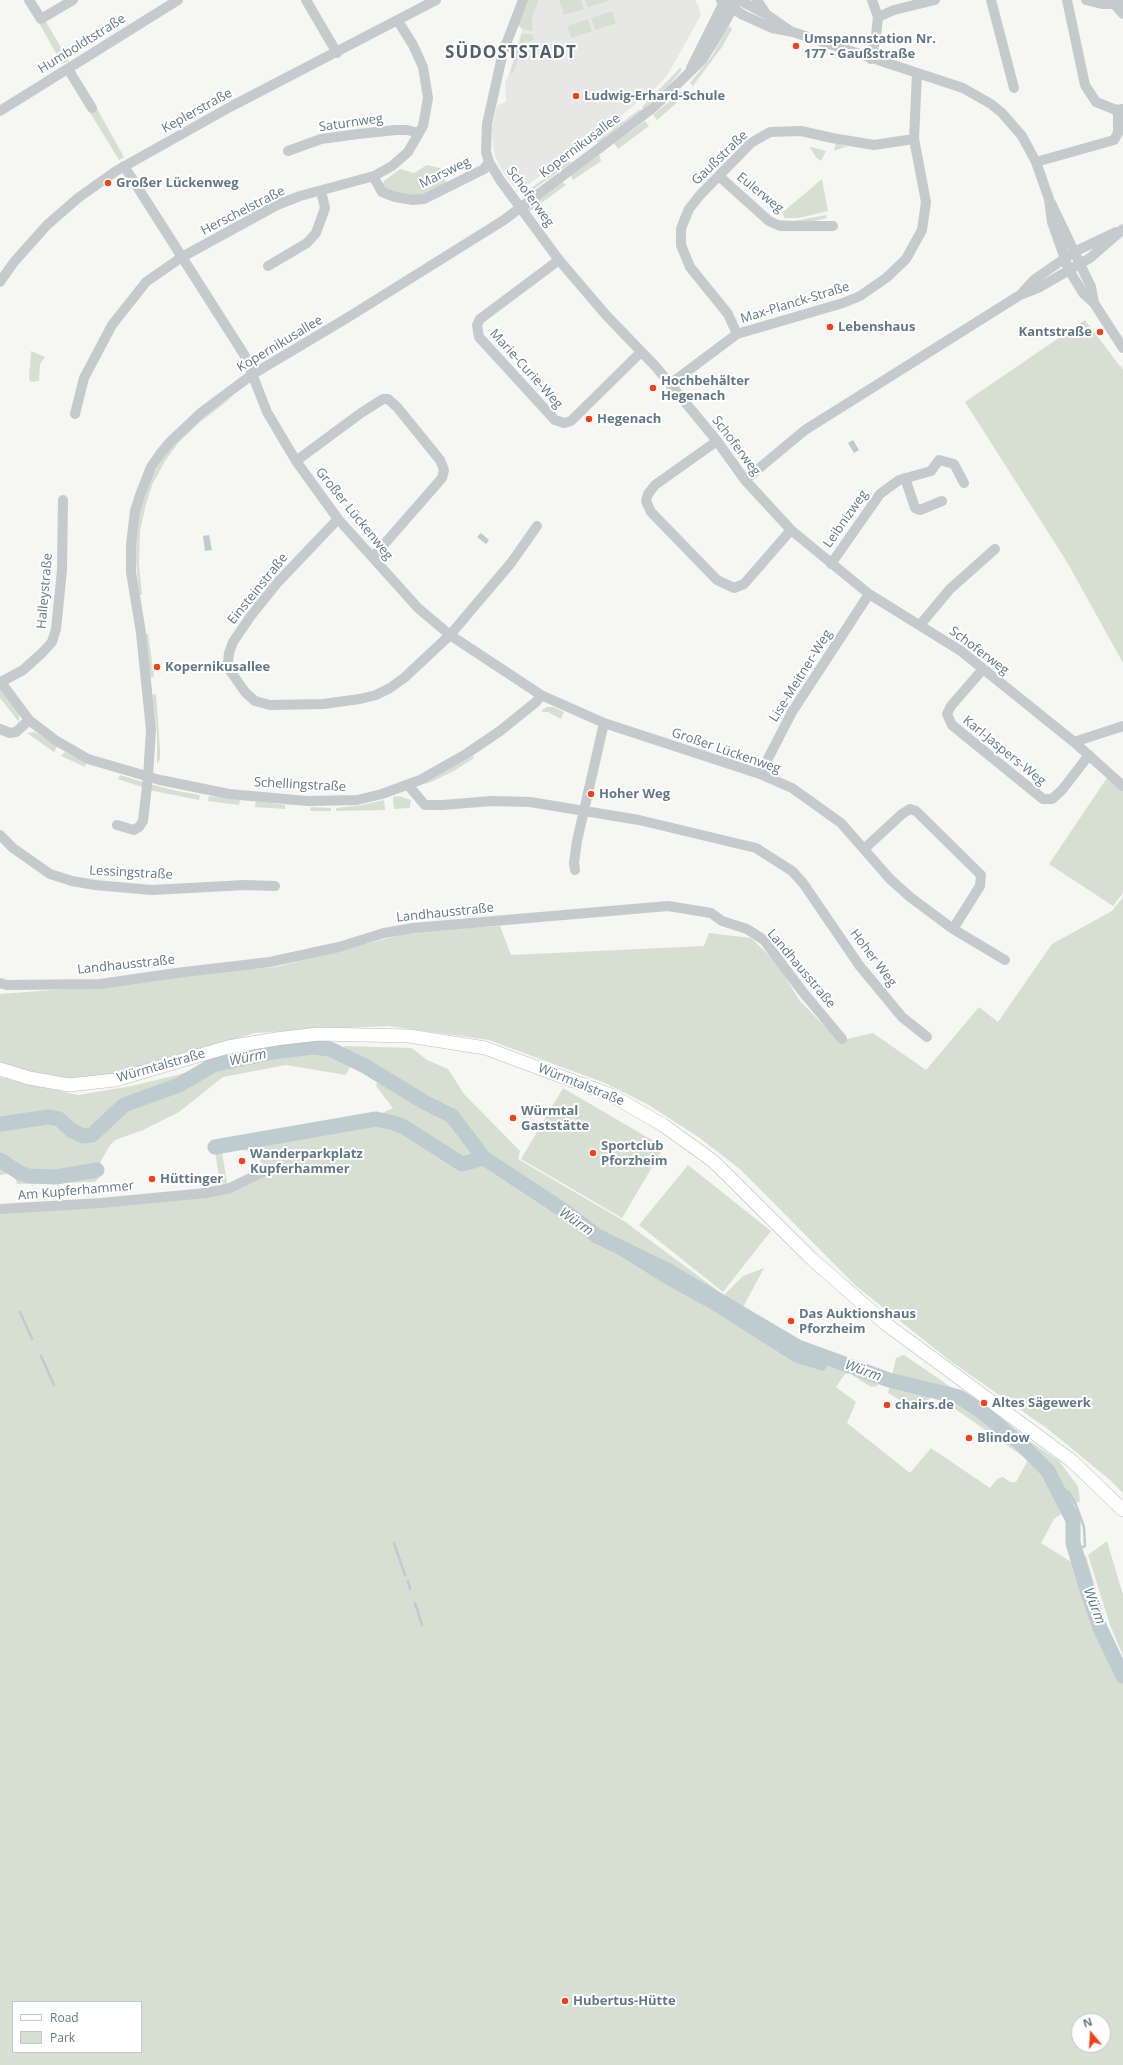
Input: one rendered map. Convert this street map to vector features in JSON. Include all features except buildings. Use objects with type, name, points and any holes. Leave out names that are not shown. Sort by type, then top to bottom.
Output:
[{"type":"main road","name":"Würmtalstraße","points":[[0,1069],[29,1078],[69,1085],[114,1080],[228,1047],[276,1039],[318,1034],[410,1036],[484,1048],[611,1095],[664,1124],[713,1161],[813,1260],[886,1324],[1072,1461],[1123,1510]]},
{"type":"street","points":[[29,0],[41,19],[73,0]]},
{"type":"street","name":"Humboldtstraße","points":[[0,111],[178,0]]},
{"type":"street","points":[[306,0],[337,53]]},
{"type":"street","name":"Keplerstraße","points":[[0,282],[14,262],[47,225],[78,198],[124,166],[230,108],[436,0]]},
{"type":"street","name":"Schoferweg","points":[[523,0],[504,52],[488,124],[486,152],[489,162],[559,260],[606,315],[670,384],[717,441],[745,480],[791,530],[869,594],[962,650],[983,669],[1074,742],[1123,786]]},
{"type":"street","points":[[757,0],[766,14]]},
{"type":"street","points":[[871,59],[878,17],[872,0]]},
{"type":"street","points":[[878,17],[894,10],[935,0]]},
{"type":"street","points":[[990,0],[1014,88]]},
{"type":"street","points":[[1036,162],[1114,140],[1118,133],[1118,114],[1120,109],[1096,102],[1085,85],[1067,0]]},
{"type":"street","points":[[1086,0],[1102,4],[1118,2],[1123,14]]},
{"type":"street","points":[[723,1],[736,3],[766,14],[793,32]]},
{"type":"street","name":"Kopernikusallee","points":[[689,72],[723,1]]},
{"type":"street","points":[[736,3],[772,28],[793,32],[871,59],[963,88],[991,104],[1013,124],[1026,142],[1036,162],[1049,199],[1092,287],[1094,303]]},
{"type":"street","name":"Kopernikusallee","points":[[148,777],[151,730],[141,633],[131,572],[131,545],[135,511],[144,481],[151,467],[170,442],[202,412],[253,374],[354,314],[504,220],[654,107],[702,60],[736,3]]},
{"type":"street","name":"Herschelstraße","points":[[75,414],[84,378],[112,325],[146,282],[182,257],[277,205],[373,176],[392,166],[408,152],[423,126],[428,98],[423,66],[413,45],[398,21]]},
{"type":"street","points":[[68,69],[92,108]]},
{"type":"street","name":"Max-Planck-Straße","points":[[670,384],[737,334],[843,303],[860,296],[886,278],[906,259],[918,240],[925,219],[926,202],[914,139],[917,73]]},
{"type":"street","name":"Saturnweg","points":[[288,151],[321,139],[396,130],[408,130],[419,133]]},
{"type":"street","name":"Gaußstraße","points":[[737,334],[728,314],[690,268],[681,245],[681,229],[689,209],[751,143],[770,132],[801,131],[874,145],[914,139]]},
{"type":"street","name":"Marsweg","points":[[373,176],[382,192],[395,197],[413,200],[424,199],[484,168],[489,162]]},
{"type":"street","name":"Großer Lückenweg","points":[[124,166],[245,356],[267,412],[296,461],[338,519],[418,608],[450,635],[541,695],[604,723],[760,774],[792,788],[841,823],[910,897],[953,929],[1005,960]]},
{"type":"street","name":"Eulerweg","points":[[720,177],[769,221],[780,226],[833,226]]},
{"type":"street","points":[[268,266],[307,243],[316,233],[325,208],[321,191]]},
{"type":"street","points":[[1049,199],[1052,222],[1069,270],[1083,293],[1094,303],[1123,348]]},
{"type":"street","points":[[1020,295],[1035,279],[1074,252],[1123,229]]},
{"type":"street","points":[[745,480],[805,430],[1020,295],[1040,287],[1090,258],[1123,229]]},
{"type":"street","name":"Marie-Curie-Weg","points":[[559,260],[480,319],[477,325],[479,337],[555,420],[564,423],[571,421],[641,352]]},
{"type":"street","points":[[296,461],[361,413],[383,399],[388,399],[397,407],[440,460],[444,470],[442,478],[373,557]]},
{"type":"street","points":[[717,441],[655,485],[648,494],[646,501],[651,512],[717,580],[734,588],[744,584],[791,530]]},
{"type":"street","name":"Leibnizweg","points":[[831,564],[880,494],[898,480],[932,471],[939,460],[954,464],[964,483]]},
{"type":"street","points":[[905,478],[915,508],[920,510],[942,501]]},
{"type":"street","name":"Halleystraße","points":[[0,681],[22,670],[42,653],[52,642],[56,629],[62,570],[63,500]]},
{"type":"street","name":"Einsteinstraße","points":[[338,519],[278,582],[250,617],[233,642],[229,653],[228,662],[231,672],[245,692],[255,701],[270,705],[289,706],[322,704],[376,695],[404,678],[450,635]]},
{"type":"street","points":[[450,635],[511,563],[537,526]]},
{"type":"street","points":[[920,625],[950,589],[995,550]]},
{"type":"street","name":"Lise-Meitner-Weg","points":[[760,774],[792,712],[869,594]]},
{"type":"street","name":"Karl-Jaspers-Weg","points":[[983,669],[951,706],[947,714],[952,725],[1043,799],[1052,799],[1062,790],[1089,755]]},
{"type":"street","name":"Schellingstraße","points":[[0,681],[29,720],[55,740],[88,759],[148,777],[229,794],[307,800],[357,800],[382,794],[408,785],[466,754],[500,731],[536,702],[541,695]]},
{"type":"street","points":[[0,729],[10,733],[16,732],[29,720]]},
{"type":"street","points":[[575,870],[574,863],[577,841],[604,723]]},
{"type":"street","points":[[1074,742],[1123,726]]},
{"type":"street","points":[[117,825],[134,830],[139,828],[143,821],[148,777]]},
{"type":"street","name":"Hoher Weg","points":[[408,785],[425,805],[491,801],[530,802],[639,820],[756,848],[792,871],[803,883],[859,965],[902,1017],[927,1037]]},
{"type":"street","points":[[864,849],[902,814],[910,809],[916,811],[981,875],[980,886],[953,929]]},
{"type":"street","name":"Lessingstraße","points":[[0,835],[13,848],[50,874],[72,881],[95,885],[152,890],[246,885],[275,886]]},
{"type":"street","name":"Landhausstraße","points":[[0,983],[8,985],[100,984],[270,962],[332,949],[384,934],[413,928],[668,906],[711,913],[722,921],[747,929],[764,940],[802,991],[842,1039]]},
{"type":"street","name":"Am Kupferhammer","points":[[0,1209],[100,1203],[206,1193],[230,1188],[269,1169]]},
{"type":"shaded area","name":"Ludwig-Erhard-Schule","points":[[527,0],[695,0],[698,4],[701,15],[667,76],[653,90],[602,131],[518,192],[501,169],[495,156],[492,128],[497,105],[506,102],[505,82],[507,80],[522,30],[518,25]]},
{"type":"shaded area","points":[[734,438],[743,452],[740,454],[730,440]]},
{"type":"shaded area","points":[[853,440],[859,450],[854,453],[848,443]]},
{"type":"shaded area","points":[[481,533],[489,540],[486,544],[477,537]]},
{"type":"shaded area","points":[[209,535],[212,550],[205,551],[203,536]]},
{"type":"green space","points":[[529,0],[539,0],[532,17],[533,31],[525,30],[518,25]]},
{"type":"green space","points":[[559,0],[581,0],[584,9],[564,15]]},
{"type":"green space","points":[[585,0],[608,0],[608,1],[588,7]]},
{"type":"green space","points":[[612,11],[616,23],[595,30],[591,18]]},
{"type":"green space","points":[[588,19],[592,31],[571,38],[567,26]]},
{"type":"green space","points":[[45,20],[69,61],[62,64],[39,23]]},
{"type":"green space","points":[[729,26],[732,29],[722,47],[693,86],[690,83],[712,56]]},
{"type":"green space","points":[[522,34],[532,34],[535,40],[525,42],[513,73],[510,74]]},
{"type":"green space","points":[[680,68],[682,69],[680,72],[665,90],[643,109],[642,107]]},
{"type":"green space","points":[[682,91],[686,95],[657,120],[653,115]]},
{"type":"green space","points":[[96,107],[124,157],[119,160],[89,111]]},
{"type":"green space","points":[[640,109],[641,110],[598,143],[597,141]]},
{"type":"green space","points":[[645,121],[649,126],[618,149],[614,143]]},
{"type":"green space","points":[[836,143],[844,146],[849,146],[834,150]]},
{"type":"green space","points":[[810,148],[826,151],[821,161],[816,157]]},
{"type":"green space","points":[[599,154],[601,161],[573,180],[571,175]]},
{"type":"green space","points":[[569,161],[571,163],[524,196],[523,194]]},
{"type":"green space","points":[[427,165],[440,168],[441,174],[447,183],[428,193],[412,197],[386,190],[383,184],[384,181],[400,169],[414,173]]},
{"type":"green space","points":[[822,179],[828,211],[799,218],[784,218],[783,212]]},
{"type":"green space","points":[[562,182],[566,185],[529,212],[526,207]]},
{"type":"green space","points":[[826,215],[827,218],[805,223],[778,222],[780,220],[794,221]]},
{"type":"green space","points":[[1085,320],[1123,370],[1123,663],[1067,562],[965,402]]},
{"type":"green space","points":[[31,351],[45,357],[40,364],[39,381],[31,382],[29,379]]},
{"type":"green space","points":[[234,396],[199,423],[179,442],[165,461],[153,483],[146,504],[140,531],[139,565],[142,595],[139,595],[135,549],[139,512],[151,478],[167,451],[199,418]]},
{"type":"green space","points":[[148,633],[154,677],[150,677],[144,636]]},
{"type":"green space","points":[[0,689],[19,715],[19,722],[0,698]]},
{"type":"green space","points":[[156,694],[160,748],[160,759],[157,764],[157,733],[152,695]]},
{"type":"green space","points":[[547,707],[554,707],[564,712],[561,719],[548,712],[542,712],[542,710]]},
{"type":"green space","points":[[35,732],[57,747],[54,752],[27,733]]},
{"type":"green space","points":[[65,752],[86,762],[85,767],[61,756]]},
{"type":"green space","points":[[473,756],[474,758],[454,771],[431,782],[425,784],[423,783]]},
{"type":"green space","points":[[120,775],[146,783],[145,788],[118,779]]},
{"type":"green space","points":[[1107,778],[1123,791],[1123,893],[1113,906],[1049,864]]},
{"type":"green space","points":[[150,784],[200,795],[199,800],[149,790]]},
{"type":"green space","points":[[209,796],[240,800],[239,805],[208,801]]},
{"type":"green space","points":[[399,796],[411,800],[410,808],[394,809],[393,797]]},
{"type":"green space","points":[[384,800],[385,810],[336,811],[336,808],[362,805]]},
{"type":"green space","points":[[256,801],[285,805],[285,809],[255,807]]},
{"type":"green space","points":[[311,807],[331,808],[331,811],[310,811]]},
{"type":"green space","points":[[1123,897],[1123,1493],[1110,1480],[1048,1429],[949,1360],[856,1286],[741,1170],[700,1138],[647,1104],[605,1083],[489,1040],[388,1026],[255,1033],[105,1076],[68,1079],[0,1065],[0,994],[92,987],[196,973],[276,967],[416,931],[500,926],[511,955],[704,946],[709,933],[751,938],[778,964],[799,1000],[839,1041],[873,1033],[926,1070],[979,1007],[998,1022],[1052,944],[1112,911]]},
{"type":"green space","points":[[344,1046],[412,1048],[427,1060],[448,1069],[464,1094],[520,1151],[518,1159],[624,1221],[724,1295],[743,1276],[764,1268],[741,1311],[788,1338],[884,1376],[877,1386],[871,1387],[849,1373],[845,1374],[836,1387],[856,1402],[847,1423],[910,1473],[931,1448],[990,1488],[997,1479],[1003,1477],[1010,1482],[1016,1482],[1028,1460],[951,1406],[931,1397],[918,1411],[888,1393],[896,1358],[904,1355],[1059,1461],[1078,1486],[1080,1501],[1054,1519],[1041,1543],[1076,1565],[1081,1558],[1086,1556],[1107,1627],[1123,1664],[1123,2065],[0,2065],[0,1212],[191,1196],[268,1172],[256,1155],[249,1151],[232,1148],[222,1152],[227,1183],[220,1184],[214,1144],[220,1140],[376,1116],[393,1108],[376,1086],[380,1072],[346,1051]]},
{"type":"green space","points":[[307,1051],[326,1052],[352,1063],[346,1075],[286,1065],[223,1077],[179,1112],[143,1130],[115,1140],[110,1145],[101,1161],[99,1178],[95,1182],[17,1184],[14,1173],[0,1175],[0,1129],[45,1124],[58,1127],[69,1136],[81,1141],[93,1140],[120,1114],[132,1105],[174,1094],[199,1081],[212,1068],[251,1059]]},
{"type":"green space","points":[[197,1070],[198,1072],[185,1080],[126,1103],[113,1111],[96,1130],[89,1133],[84,1134],[72,1128],[60,1117],[41,1113],[0,1118],[0,1077],[78,1095],[132,1086]]},
{"type":"green space","name":"Sportclub Pforzheim","points":[[563,1088],[664,1147],[622,1218],[521,1159]]},
{"type":"green space","name":"Sportclub Pforzheim","points":[[688,1165],[771,1231],[723,1292],[639,1225]]},
{"type":"green space","points":[[1107,1541],[1123,1595],[1123,1656],[1110,1625],[1088,1555]]},
{"type":"waterway","name":"Würm","points":[[0,1124],[48,1117],[59,1119],[71,1130],[83,1136],[92,1135],[124,1105],[179,1085],[213,1065],[273,1052],[313,1047],[330,1049],[365,1066],[424,1102],[452,1116],[484,1158],[566,1212],[597,1236],[667,1270],[798,1347],[889,1380],[959,1397],[981,1411],[1020,1443],[1048,1471],[1073,1520],[1073,1543],[1089,1596],[1100,1628],[1123,1676]]},
{"type":"waterway","name":"Würm","points":[[215,1147],[376,1119],[404,1127],[462,1164],[484,1158]]},
{"type":"waterway","name":"Würm","points":[[0,1160],[20,1173],[29,1176],[56,1177],[97,1170]]},
{"type":"waterway","points":[[597,1236],[667,1280],[711,1304],[796,1358],[822,1366]]},
{"type":"waterway","points":[[20,1312],[32,1339]]},
{"type":"waterway","points":[[41,1356],[54,1385]]},
{"type":"waterway","points":[[1057,1489],[1069,1492],[1076,1505],[1084,1527],[1085,1546],[1075,1551]]},
{"type":"waterway","points":[[394,1543],[405,1575]]},
{"type":"waterway","points":[[408,1581],[410,1589]]},
{"type":"waterway","points":[[415,1603],[422,1625]]},
{"type":"place","name":"Umspannstation Nr. 177 - Gaußstraße","points":[[796,46]]},
{"type":"place","name":"Ludwig-Erhard-Schule","points":[[576,96]]},
{"type":"place","name":"Großer Lückenweg","points":[[108,183]]},
{"type":"place","name":"Lebenshaus","points":[[830,327]]},
{"type":"place","name":"Kantstraße","points":[[1100,332]]},
{"type":"place","name":"Hochbehälter Hegenach","points":[[653,388]]},
{"type":"place","name":"Hegenach","points":[[589,419]]},
{"type":"place","name":"Kopernikusallee","points":[[157,667]]},
{"type":"place","name":"Hoher Weg","points":[[591,794]]},
{"type":"place","name":"Würmtal Gaststätte","points":[[513,1118]]},
{"type":"place","name":"Sportclub Pforzheim","points":[[593,1153]]},
{"type":"place","name":"Wanderparkplatz Kupferhammer","points":[[242,1161]]},
{"type":"place","name":"Hüttinger","points":[[152,1179]]},
{"type":"place","name":"Das Auktionshaus Pforzheim","points":[[791,1321]]},
{"type":"place","name":"Altes Sägewerk","points":[[984,1403]]},
{"type":"place","name":"chairs.de","points":[[887,1405]]},
{"type":"place","name":"Blindow","points":[[969,1438]]},
{"type":"place","name":"Hubertus-Hütte","points":[[565,2001]]},
{"type":"district","name":"SÜDOSTSTADT","points":[[511,53]]}]
